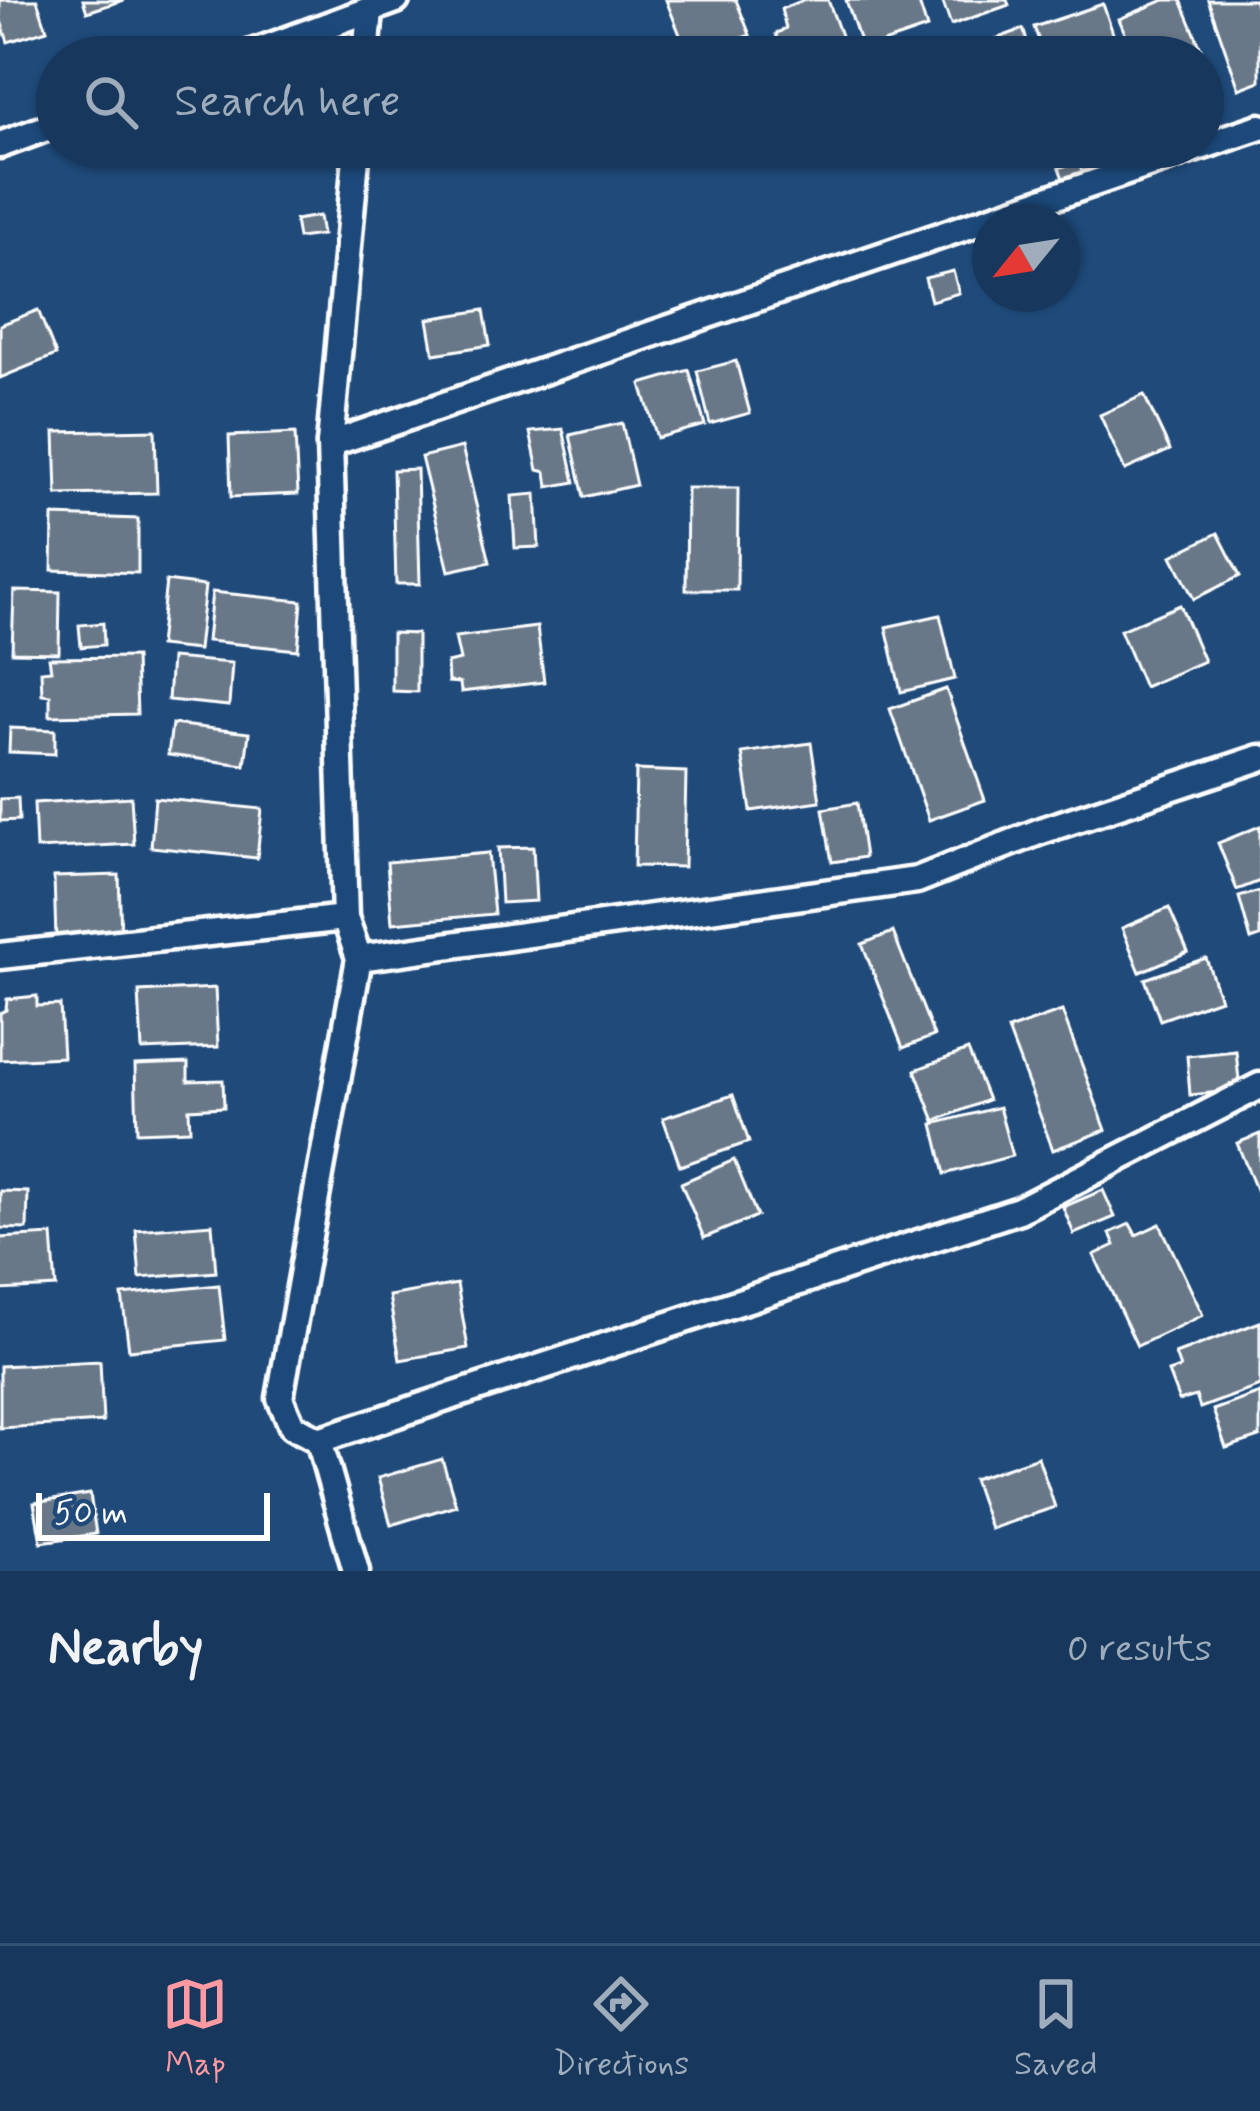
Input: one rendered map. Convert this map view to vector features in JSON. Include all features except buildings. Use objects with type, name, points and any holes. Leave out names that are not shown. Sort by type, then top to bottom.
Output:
[{"type":"street","points":[[299,36],[396,0]]},
{"type":"street","points":[[368,36],[370,10]]},
{"type":"street","points":[[1224,139],[1260,127]]},
{"type":"street","points":[[0,145],[36,132]]},
{"type":"street","points":[[355,168],[330,444],[345,918],[359,958],[280,1398],[292,1426],[319,1440],[1018,1210],[1260,1086]]},
{"type":"street","points":[[330,444],[1140,168]]},
{"type":"street","points":[[359,958],[916,880],[1041,831],[1260,758]]},
{"type":"street","points":[[0,956],[345,918]]},
{"type":"street","points":[[319,1440],[356,1571]]}]
